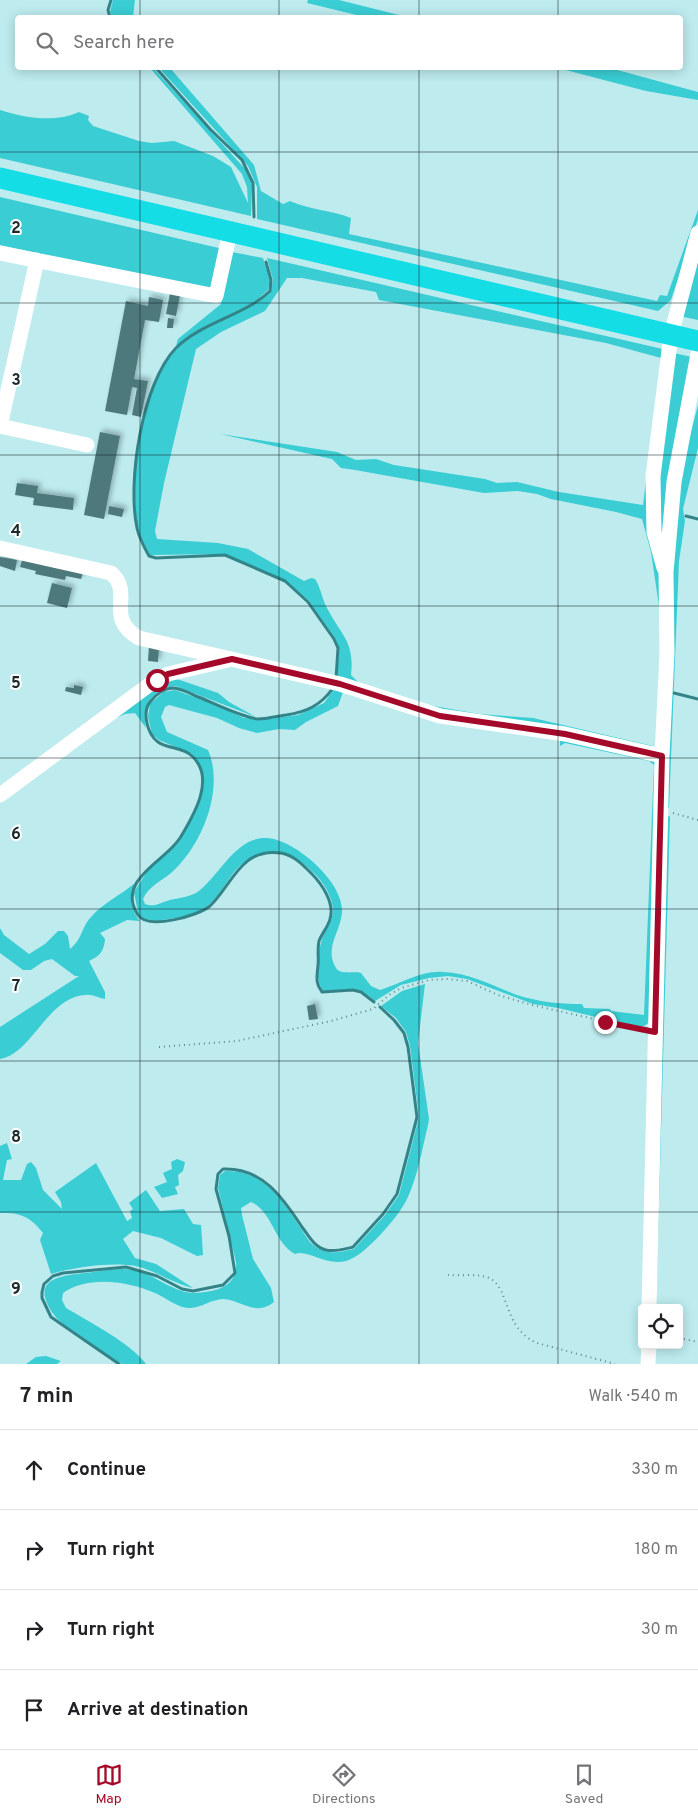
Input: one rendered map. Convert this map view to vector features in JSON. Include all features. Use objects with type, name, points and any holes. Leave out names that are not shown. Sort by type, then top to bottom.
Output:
[{"type":"highway","points":[[0,178],[698,341]]},
{"type":"street","points":[[0,253],[216,296],[230,232]]},
{"type":"street","points":[[666,572],[654,532],[652,496],[671,335],[698,234]]},
{"type":"street","points":[[38,260],[0,426],[87,445]]},
{"type":"street","points":[[649,1304],[662,756],[667,653],[666,572],[674,482],[698,354]]},
{"type":"street","points":[[0,548],[111,573],[120,587],[120,619],[124,628],[139,638],[340,684],[440,716],[565,734],[662,756]]},
{"type":"street","points":[[0,794],[157,680],[168,674],[232,659]]},
{"type":"street","points":[[648,1349],[648,1364]]},
{"type":"path","points":[[661,810],[698,820]]},
{"type":"path","points":[[159,1047],[237,1041],[331,1022],[373,1009],[389,995],[401,988],[422,982],[447,979],[467,981],[532,1005],[655,1032]]},
{"type":"path","points":[[448,1275],[490,1278],[496,1284],[516,1327],[525,1338],[615,1364]]},
{"type":"path","points":[[683,1339],[698,1342]]},
{"type":"shaded area","points":[[113,0],[135,0],[133,15],[111,15],[110,12]]},
{"type":"shaded area","points":[[308,0],[339,0],[399,15],[357,15],[307,3]]},
{"type":"shaded area","points":[[152,70],[155,70],[247,171],[252,185],[251,216],[0,158],[0,110],[40,118],[60,117],[79,112],[89,116],[88,120],[93,126],[139,141],[152,143],[174,141],[213,156],[231,167],[248,203],[247,187],[242,174]]},
{"type":"shaded area","points":[[161,70],[172,70],[254,165],[261,191],[283,204],[290,201],[351,218],[349,234],[657,301],[660,295],[667,296],[698,210],[698,219],[671,300],[658,311],[257,219],[257,187],[248,166]]},
{"type":"shaded area","points":[[566,70],[617,70],[698,92],[698,100],[646,91]]},
{"type":"shaded area","points":[[0,197],[223,249],[214,292],[0,245]]},
{"type":"shaded area","points":[[698,245],[698,320],[679,316]]},
{"type":"shaded area","points":[[232,252],[263,258],[270,280],[268,290],[248,306],[176,346],[178,339],[221,304]]},
{"type":"shaded area","points":[[267,258],[667,350],[655,441],[661,579],[660,613],[651,552],[642,519],[551,499],[537,494],[518,491],[484,493],[341,468],[332,459],[220,434],[337,452],[356,460],[376,459],[394,465],[485,479],[497,483],[517,482],[559,492],[643,505],[661,358],[606,343],[379,300],[376,292],[302,278],[287,278],[265,311],[221,332],[196,349],[164,483],[155,531],[157,539],[218,543],[248,549],[304,581],[311,578],[315,579],[327,608],[349,646],[352,664],[351,675],[358,682],[380,691],[428,705],[479,714],[533,718],[653,746],[648,748],[462,717],[337,679],[339,648],[335,638],[309,601],[285,580],[225,554],[150,555],[141,538],[138,527],[135,507],[135,484],[140,433],[154,386],[165,365],[177,349],[187,340],[249,307],[271,291],[273,280]]},
{"type":"shaded area","points":[[674,353],[696,358],[662,537],[655,522]]},
{"type":"shaded area","points":[[698,405],[698,448],[683,509],[685,521],[679,561],[669,808],[664,807],[670,575],[681,471]]},
{"type":"shaded area","points":[[232,665],[177,679],[218,693],[229,702],[256,717],[175,686],[160,691],[150,700],[145,712],[146,728],[135,713],[125,714],[116,718],[157,683]]},
{"type":"shaded area","points":[[336,686],[344,689],[338,706],[306,722],[295,730],[279,729],[257,733],[239,728],[217,718],[169,705],[165,707],[161,717],[167,732],[208,750],[213,765],[214,782],[207,816],[192,848],[171,873],[148,891],[143,899],[145,904],[155,905],[196,893],[241,847],[263,838],[277,840],[287,844],[310,859],[329,879],[341,902],[342,913],[332,947],[333,961],[336,968],[340,971],[361,973],[371,986],[380,990],[427,973],[453,973],[472,977],[517,995],[533,999],[557,1003],[582,1004],[584,1008],[610,1009],[611,1011],[644,1015],[654,765],[649,761],[565,743],[560,746],[560,736],[655,760],[650,1022],[644,1026],[634,1026],[533,1004],[467,979],[448,976],[429,978],[401,985],[375,1001],[362,992],[350,990],[323,991],[319,981],[318,961],[322,939],[333,915],[331,900],[326,888],[308,868],[297,860],[273,852],[261,854],[241,865],[217,896],[202,910],[189,915],[164,920],[142,918],[138,913],[134,892],[148,870],[179,842],[197,807],[204,782],[202,771],[192,754],[159,740],[152,734],[148,717],[150,704],[163,692],[175,690],[217,705],[244,718],[269,719],[298,715],[324,703]]},
{"type":"shaded area","points":[[670,816],[656,1304],[667,817]]},
{"type":"shaded area","points":[[135,883],[131,898],[134,912],[140,921],[127,920],[100,933],[105,939],[104,947],[99,955],[89,961],[105,992],[105,999],[88,995],[73,998],[51,1014],[22,1047],[11,1055],[0,1059],[0,1027],[79,976],[75,976],[52,959],[44,961],[31,970],[23,970],[0,953],[0,928],[4,935],[29,954],[45,944],[58,931],[64,931],[68,936],[70,949],[96,912]]},
{"type":"shaded area","points":[[425,984],[418,1043],[429,1119],[428,1125],[417,1172],[407,1199],[389,1225],[371,1244],[354,1258],[346,1261],[338,1262],[300,1253],[295,1254],[282,1243],[264,1213],[251,1202],[241,1208],[242,1215],[253,1259],[271,1288],[274,1302],[261,1308],[255,1308],[223,1299],[194,1308],[186,1308],[133,1285],[108,1282],[84,1284],[73,1287],[63,1293],[62,1300],[66,1308],[120,1341],[146,1364],[123,1364],[118,1362],[56,1317],[47,1303],[44,1293],[46,1286],[51,1281],[67,1275],[126,1269],[145,1273],[180,1290],[194,1293],[217,1289],[229,1283],[236,1270],[236,1262],[218,1188],[220,1175],[225,1171],[250,1175],[270,1188],[286,1207],[307,1238],[316,1247],[331,1252],[354,1249],[385,1215],[399,1195],[419,1117],[410,1046],[406,1032],[396,1018],[381,1006],[402,991]]},
{"type":"shaded area","points":[[7,1143],[12,1159],[7,1160],[3,1180],[21,1180],[27,1164],[31,1162],[36,1168],[43,1190],[62,1209],[61,1202],[55,1192],[96,1163],[127,1221],[132,1218],[130,1211],[133,1209],[129,1203],[146,1190],[160,1211],[184,1209],[193,1224],[201,1225],[203,1255],[197,1256],[161,1238],[133,1231],[123,1239],[135,1258],[156,1264],[193,1288],[134,1266],[97,1265],[51,1274],[40,1240],[43,1233],[39,1228],[29,1219],[19,1215],[0,1213],[0,1146]]},
{"type":"shaded area","points":[[177,1159],[185,1162],[183,1171],[178,1175],[179,1185],[175,1187],[178,1194],[162,1198],[154,1187],[167,1182],[163,1173],[172,1169],[171,1162]]},
{"type":"shaded area","points":[[46,1356],[61,1361],[57,1364],[26,1364],[36,1357]]},
{"type":"building","points":[[170,293],[180,295],[176,316],[166,314]]},
{"type":"building","points":[[149,297],[163,300],[159,322],[145,320],[134,379],[148,381],[141,417],[132,415],[137,388],[132,387],[127,415],[105,411],[126,301],[148,306]]},
{"type":"building","points":[[168,318],[174,319],[173,328],[167,328]]},
{"type":"building","points":[[100,432],[120,436],[104,519],[84,515]]},
{"type":"building","points":[[17,483],[38,486],[37,493],[74,498],[73,510],[33,505],[34,498],[15,495]]},
{"type":"building","points":[[109,506],[124,509],[122,517],[108,514]]},
{"type":"building","points":[[0,557],[17,560],[15,571],[0,566]]},
{"type":"building","points":[[22,560],[83,573],[81,579],[66,576],[65,580],[35,574],[36,571],[20,567]]},
{"type":"building","points":[[52,583],[72,588],[67,608],[47,603]]},
{"type":"building","points":[[149,646],[159,647],[158,662],[148,661]]},
{"type":"building","points":[[74,685],[83,687],[81,695],[65,691],[66,687],[74,688]]},
{"type":"building","points":[[315,1004],[318,1019],[309,1020],[307,1006]]},
{"type":"waterway","points":[[109,15],[108,10],[111,0]]},
{"type":"waterway","points":[[158,70],[210,129],[242,160],[253,183],[254,217]]},
{"type":"waterway","points":[[266,262],[271,280],[270,291],[248,307],[186,339],[176,348],[164,364],[154,384],[146,408],[136,460],[134,508],[137,528],[140,539],[149,556],[156,558],[225,555],[285,581],[308,602],[334,639],[338,648],[336,679]]},
{"type":"waterway","points":[[686,516],[698,519]]},
{"type":"waterway","points":[[333,688],[324,699],[307,710],[261,719],[252,718],[174,688],[164,690],[152,699],[146,711],[147,723],[151,734],[158,742],[184,751],[192,756],[199,765],[202,775],[202,786],[196,808],[186,829],[173,846],[137,881],[133,891],[133,903],[138,915],[143,919],[152,921],[173,920],[195,914],[210,906],[239,869],[256,856],[267,853],[281,853],[289,856],[297,860],[315,877],[327,894],[331,907],[329,922],[318,944],[318,986],[322,992],[353,990],[361,992],[374,1002]]},
{"type":"waterway","points":[[674,693],[698,699]]},
{"type":"waterway","points":[[119,1364],[51,1317],[42,1298],[44,1284],[53,1276],[63,1273],[126,1267],[157,1276],[182,1289],[193,1291],[223,1285],[235,1273],[229,1236],[216,1189],[218,1174],[223,1169],[249,1173],[270,1186],[287,1205],[312,1241],[322,1249],[329,1251],[353,1247],[383,1214],[397,1194],[417,1117],[408,1047],[404,1033],[380,1007]]},
{"type":"route","points":[[157,680],[168,674],[232,659],[340,684],[410,708],[440,716],[565,734],[662,756],[655,1032],[605,1022]]}]
